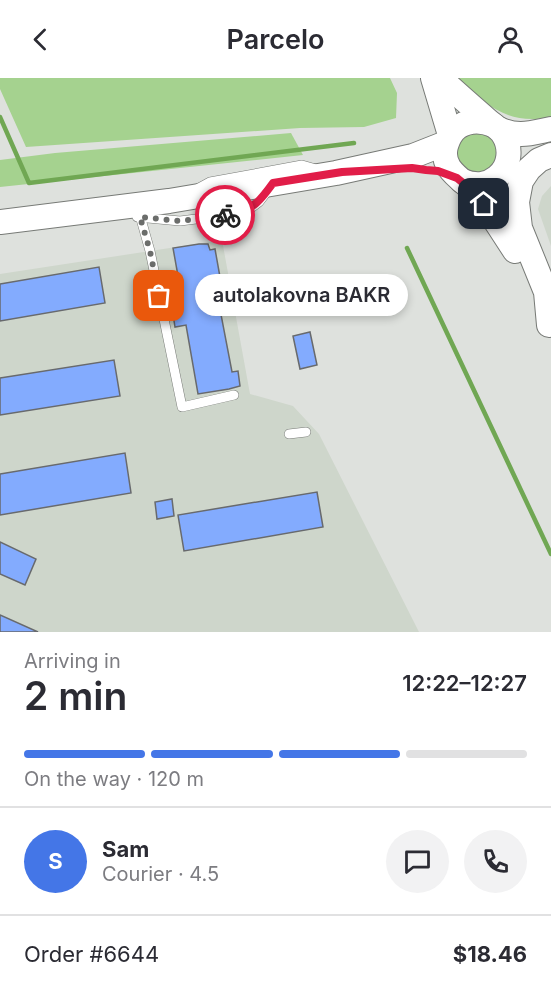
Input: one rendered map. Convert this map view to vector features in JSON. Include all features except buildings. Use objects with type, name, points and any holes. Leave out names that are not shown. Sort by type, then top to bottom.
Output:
[{"type":"main road","points":[[433,78],[448,139],[444,152],[448,168],[484,204],[515,251],[550,326]]},
{"type":"main road","points":[[440,78],[496,127],[508,134],[518,135],[551,129]]},
{"type":"main road","points":[[0,222],[106,209],[139,211],[182,199],[339,173],[413,156],[448,139],[460,126],[477,121],[496,127],[508,145],[502,183],[503,202],[515,251]]},
{"type":"main road","points":[[339,173],[412,168],[438,171],[476,184],[485,183],[499,176],[517,156],[551,145]]},
{"type":"main road","points":[[550,326],[546,292],[520,228],[517,202],[521,181],[529,169],[539,160],[551,155]]},
{"type":"lane","points":[[182,199],[210,182],[302,165],[339,173]]},
{"type":"lane","points":[[234,395],[182,407],[150,251],[139,211],[180,221],[220,216],[251,208],[260,202],[273,183]]},
{"type":"lane","points":[[289,435],[306,432]]},
{"type":"shaded area","points":[[551,186],[551,246],[538,209],[542,196]]},
{"type":"shaded area","points":[[222,240],[250,394],[293,406],[319,434],[419,632],[0,632],[0,274]]},
{"type":"green space","points":[[0,78],[390,78],[397,93],[396,118],[364,127],[300,128],[26,147],[0,89]]},
{"type":"green space","points":[[455,78],[551,78],[551,117],[522,118],[498,111]]},
{"type":"green space","points":[[476,131],[489,135],[497,145],[496,164],[486,172],[471,173],[458,162],[457,149],[463,139]]},
{"type":"green space","points":[[291,133],[303,155],[0,187],[0,160],[55,153]]},
{"type":"waterway","points":[[0,117],[29,183],[354,143]]},
{"type":"waterway","points":[[407,248],[551,554]]},
{"type":"way so far","points":[[159,296],[140,217],[180,221],[225,215]]},
{"type":"place","name":"autolakovna BAKR","points":[[159,296]]},
{"type":"route","points":[[225,215],[251,208],[260,202],[273,183],[342,172],[412,168],[438,171],[457,178],[484,204]]}]
